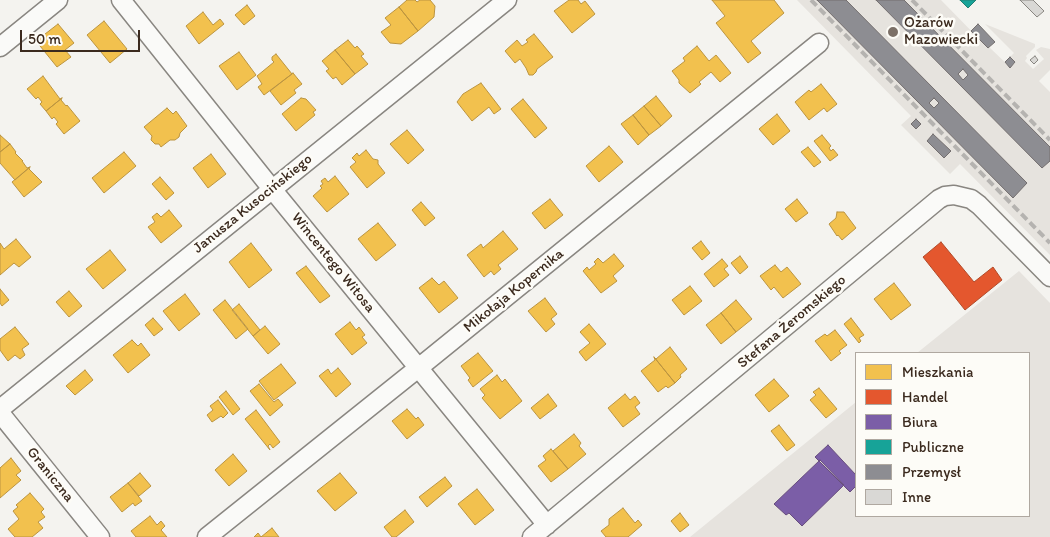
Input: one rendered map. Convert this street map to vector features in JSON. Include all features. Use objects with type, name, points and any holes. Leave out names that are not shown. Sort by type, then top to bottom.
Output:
[{"type":"street","points":[[0,47],[58,0]]},
{"type":"street","name":"Wincentego Witosa","points":[[121,0],[272,189],[548,525]]},
{"type":"street","name":"Janusza Kusocińskiego","points":[[0,409],[507,0]]},
{"type":"street","name":"Mikołaja Kopernika","points":[[207,537],[419,368],[819,43]]},
{"type":"street","name":"Stefana Żeromskiego","points":[[532,537],[939,199],[946,196],[963,196],[979,205],[1050,277]]},
{"type":"street","name":"Graniczna","points":[[0,413],[100,537]]},
{"type":"shaded area","points":[[797,0],[941,0],[988,48],[1010,67],[1015,63],[1010,57],[1014,53],[985,24],[1035,44],[1035,47],[1026,56],[1025,61],[1033,69],[1044,59],[1036,50],[1041,47],[1050,49],[1050,70],[1039,81],[1050,92],[1050,255],[960,164],[950,174],[901,125],[911,116]]},
{"type":"shaded area","points":[[1019,271],[1050,303],[1050,537],[690,537],[855,403],[855,517],[1030,517],[1030,352],[918,352]]},
{"type":"building: Mieszkania","points":[[407,0],[415,0],[417,2],[420,0],[430,0],[435,6],[434,17],[418,31],[399,7]]},
{"type":"building: Mieszkania","points":[[569,0],[578,0],[581,4],[585,1],[595,14],[572,33],[554,11]]},
{"type":"building: Mieszkania","points":[[712,0],[774,0],[784,13],[751,41],[761,53],[748,63],[716,23],[725,16]]},
{"type":"building: Mieszkania","points":[[247,5],[255,16],[244,25],[235,15]]},
{"type":"building: Mieszkania","points":[[399,7],[418,31],[401,44],[390,43],[381,32],[391,25],[385,18]]},
{"type":"building: Mieszkania","points":[[203,12],[213,25],[220,19],[224,24],[199,44],[186,26]]},
{"type":"building: Mieszkania","points":[[104,21],[127,49],[110,63],[87,35]]},
{"type":"building: Mieszkania","points":[[58,24],[74,43],[65,50],[71,57],[57,67],[36,41]]},
{"type":"building: Mieszkania","points":[[534,34],[553,57],[537,69],[533,75],[529,75],[520,59],[515,63],[505,51],[517,40],[522,46]]},
{"type":"building: Mieszkania","points":[[348,40],[364,54],[361,56],[368,64],[355,74],[335,50]]},
{"type":"building: Mieszkania","points":[[697,46],[709,61],[716,55],[731,73],[720,82],[711,72],[690,93],[679,83],[679,80],[672,71],[685,61],[683,58]]},
{"type":"building: Mieszkania","points":[[335,50],[355,74],[342,85],[336,77],[333,79],[326,71],[329,69],[322,61]]},
{"type":"building: Mieszkania","points":[[239,52],[256,75],[237,90],[219,66]]},
{"type":"building: Mieszkania","points":[[276,54],[292,74],[264,95],[258,87],[262,84],[257,76],[274,62],[272,57]]},
{"type":"building: Mieszkania","points":[[293,73],[302,84],[294,90],[296,93],[281,105],[270,91]]},
{"type":"building: Mieszkania","points":[[43,76],[60,99],[62,98],[46,111],[40,104],[42,102],[38,97],[36,99],[27,89]]},
{"type":"building: Mieszkania","points":[[481,83],[501,109],[494,114],[489,107],[472,121],[457,102],[463,94]]},
{"type":"building: Mieszkania","points":[[821,84],[837,104],[827,112],[824,108],[809,120],[795,102],[809,90],[811,92]]},
{"type":"building: Mieszkania","points":[[656,96],[672,116],[661,126],[644,106]]},
{"type":"building: Mieszkania","points":[[62,98],[61,100],[80,121],[64,134],[56,124],[58,122],[54,117],[52,119],[46,111]]},
{"type":"building: Mieszkania","points":[[301,98],[306,99],[316,110],[313,112],[315,115],[296,131],[282,114]]},
{"type":"building: Mieszkania","points":[[523,99],[547,128],[535,138],[511,109]]},
{"type":"building: Mieszkania","points":[[644,106],[661,126],[649,135],[633,115]]},
{"type":"building: Mieszkania","points":[[167,108],[173,114],[176,111],[187,126],[180,133],[179,137],[175,140],[170,140],[161,147],[151,140],[152,136],[144,127]]},
{"type":"building: Mieszkania","points":[[777,114],[790,131],[773,145],[759,129]]},
{"type":"building: Mieszkania","points":[[633,115],[649,135],[638,145],[621,124]]},
{"type":"building: Mieszkania","points":[[407,130],[424,150],[408,164],[390,144]]},
{"type":"building: Mieszkania","points":[[0,135],[10,144],[0,152]]},
{"type":"building: Mieszkania","points":[[822,135],[831,146],[829,148],[831,151],[833,149],[838,155],[830,161],[814,141]]},
{"type":"building: Mieszkania","points":[[10,144],[27,168],[30,167],[15,180],[0,163],[0,152]]},
{"type":"building: Mieszkania","points":[[609,146],[623,162],[599,182],[586,166]]},
{"type":"building: Mieszkania","points":[[808,147],[821,162],[814,167],[801,152]]},
{"type":"building: Mieszkania","points":[[366,150],[373,159],[378,160],[378,164],[385,173],[367,188],[350,167],[356,162],[352,158],[357,153],[359,156]]},
{"type":"building: Mieszkania","points":[[124,152],[136,166],[104,193],[92,178]]},
{"type":"building: Mieszkania","points":[[211,154],[226,174],[208,188],[193,168]]},
{"type":"building: Mieszkania","points":[[30,167],[29,169],[42,182],[24,197],[12,182]]},
{"type":"building: Mieszkania","points":[[335,176],[349,194],[327,212],[313,196],[322,188],[320,186],[323,184],[321,181],[325,178],[328,182]]},
{"type":"building: Mieszkania","points":[[160,177],[174,193],[166,200],[152,184]]},
{"type":"building: Mieszkania","points":[[550,199],[563,215],[545,229],[532,213]]},
{"type":"building: Mieszkania","points":[[797,199],[808,213],[796,222],[785,209]]},
{"type":"building: Mieszkania","points":[[421,202],[435,218],[425,226],[412,210]]},
{"type":"building: Mieszkania","points":[[169,210],[182,226],[161,243],[148,227],[155,222],[152,217],[157,213],[161,217]]},
{"type":"building: Mieszkania","points":[[837,212],[844,212],[856,228],[842,240],[829,224],[836,218]]},
{"type":"building: Mieszkania","points":[[378,223],[396,245],[376,261],[358,239]]},
{"type":"building: Mieszkania","points":[[503,231],[518,249],[498,265],[501,269],[494,275],[491,271],[484,277],[467,255],[481,244],[483,248]]},
{"type":"building: Mieszkania","points":[[16,239],[31,257],[19,267],[14,263],[0,275],[0,243],[4,249]]},
{"type":"building: Mieszkania","points":[[701,241],[710,253],[702,260],[692,248]]},
{"type":"building: Mieszkania","points":[[251,243],[272,270],[249,288],[229,262]]},
{"type":"building: Mieszkania","points":[[110,250],[126,270],[103,289],[86,269]]},
{"type":"building: Mieszkania","points":[[614,254],[624,266],[613,276],[617,281],[601,293],[583,271],[587,267],[589,270],[596,264],[594,262],[598,258],[603,263]]},
{"type":"building: Mieszkania","points":[[740,256],[748,267],[740,274],[731,263]]},
{"type":"building: Mieszkania","points":[[722,259],[728,266],[724,269],[729,275],[714,287],[704,274]]},
{"type":"building: Mieszkania","points":[[775,265],[781,272],[787,267],[801,284],[783,298],[774,287],[771,290],[760,276]]},
{"type":"building: Mieszkania","points":[[306,266],[330,296],[320,303],[296,273]]},
{"type":"building: Mieszkania","points":[[432,278],[439,285],[444,281],[458,298],[439,313],[419,288]]},
{"type":"building: Mieszkania","points":[[894,283],[911,305],[891,320],[874,299]]},
{"type":"building: Mieszkania","points":[[690,286],[702,301],[684,315],[672,300]]},
{"type":"building: Mieszkania","points":[[0,289],[9,300],[2,306],[0,303]]},
{"type":"building: Mieszkania","points":[[69,291],[82,306],[69,317],[56,302]]},
{"type":"building: Mieszkania","points":[[185,294],[200,314],[179,331],[163,311]]},
{"type":"building: Mieszkania","points":[[545,298],[557,314],[551,319],[555,324],[546,332],[528,311]]},
{"type":"building: Mieszkania","points":[[225,300],[248,329],[236,339],[213,310]]},
{"type":"building: Mieszkania","points":[[736,300],[752,319],[736,332],[721,313]]},
{"type":"building: Mieszkania","points":[[239,304],[260,330],[253,336],[232,310]]},
{"type":"building: Mieszkania","points":[[721,313],[736,332],[721,344],[706,325]]},
{"type":"building: Mieszkania","points":[[153,318],[163,329],[154,336],[145,325]]},
{"type":"building: Mieszkania","points":[[851,318],[864,335],[859,338],[861,341],[859,343],[844,324]]},
{"type":"building: Mieszkania","points":[[350,322],[356,330],[359,327],[365,335],[362,337],[367,343],[352,355],[335,334]]},
{"type":"building: Mieszkania","points":[[589,324],[606,344],[586,361],[579,352],[590,343],[580,332]]},
{"type":"building: Mieszkania","points":[[265,326],[280,344],[268,354],[253,336]]},
{"type":"building: Mieszkania","points":[[15,327],[29,344],[22,349],[25,355],[20,359],[15,355],[8,361],[0,350],[0,339]]},
{"type":"building: Mieszkania","points":[[835,330],[847,345],[831,361],[815,341]]},
{"type":"building: Mieszkania","points":[[132,340],[138,346],[141,343],[150,355],[128,373],[113,355]]},
{"type":"building: Mieszkania","points":[[670,347],[687,369],[675,383],[654,357],[656,359]]},
{"type":"building: Mieszkania","points":[[478,353],[493,371],[473,387],[468,380],[470,378],[461,366]]},
{"type":"building: Mieszkania","points":[[654,357],[675,383],[668,388],[666,386],[658,392],[641,371],[655,360]]},
{"type":"building: Mieszkania","points":[[281,364],[296,383],[274,400],[259,381]]},
{"type":"building: Mieszkania","points":[[338,368],[351,384],[336,397],[319,376],[328,369],[331,374]]},
{"type":"building: Mieszkania","points":[[85,370],[93,380],[75,395],[66,386]]},
{"type":"building: Mieszkania","points":[[497,375],[502,382],[505,379],[522,401],[500,419],[482,398],[485,395],[480,389]]},
{"type":"building: Mieszkania","points":[[774,379],[789,396],[769,412],[755,395]]},
{"type":"building: Mieszkania","points":[[259,384],[274,402],[278,399],[283,405],[270,416],[250,391]]},
{"type":"building: Mieszkania","points":[[819,388],[837,409],[826,418],[810,400],[816,395],[813,392]]},
{"type":"building: Mieszkania","points":[[226,391],[240,409],[233,415],[219,397]]},
{"type":"building: Mieszkania","points":[[548,394],[557,406],[540,419],[531,408]]},
{"type":"building: Mieszkania","points":[[625,394],[630,400],[635,396],[640,403],[635,407],[640,414],[623,427],[608,408]]},
{"type":"building: Mieszkania","points":[[218,400],[228,413],[223,418],[221,416],[212,422],[207,415],[213,410],[210,406]]},
{"type":"building: Mieszkania","points":[[407,409],[416,419],[418,417],[424,425],[407,439],[392,421]]},
{"type":"building: Mieszkania","points":[[256,410],[280,442],[273,448],[270,444],[268,446],[270,450],[245,419]]},
{"type":"building: Mieszkania","points":[[779,425],[795,445],[787,451],[771,431]]},
{"type":"building: Mieszkania","points":[[574,434],[581,443],[579,446],[586,454],[568,469],[553,451]]},
{"type":"building: Mieszkania","points":[[551,449],[568,469],[551,482],[538,466],[546,460],[543,456]]},
{"type":"building: Mieszkania","points":[[233,454],[247,471],[229,486],[215,470]]},
{"type":"building: Mieszkania","points":[[11,458],[21,471],[16,475],[21,480],[0,498],[0,468]]},
{"type":"building: Mieszkania","points":[[140,473],[151,486],[139,496],[128,483]]},
{"type":"building: Mieszkania","points":[[340,473],[357,493],[335,511],[317,491]]},
{"type":"building: Mieszkania","points":[[445,477],[452,486],[427,507],[419,497]]},
{"type":"building: Mieszkania","points":[[128,483],[142,501],[135,506],[133,503],[122,512],[110,497]]},
{"type":"building: Mieszkania","points":[[477,489],[494,510],[475,525],[458,504]]},
{"type":"building: Mieszkania","points":[[30,493],[44,509],[41,512],[45,517],[38,522],[43,528],[32,537],[15,537],[8,529],[19,519],[13,511],[18,507],[16,505]]},
{"type":"building: Mieszkania","points":[[623,508],[635,523],[638,520],[642,525],[628,537],[606,537],[601,531],[609,525],[609,519]]},
{"type":"building: Mieszkania","points":[[405,510],[414,522],[396,537],[392,537],[384,527]]},
{"type":"building: Mieszkania","points":[[680,513],[689,525],[680,532],[671,521]]},
{"type":"building: Mieszkania","points":[[150,516],[157,525],[161,521],[165,526],[161,530],[167,537],[136,537],[131,531]]},
{"type":"building: Mieszkania","points":[[272,528],[279,537],[261,537]]},
{"type":"building: Handel","points":[[941,242],[974,282],[993,267],[1002,280],[965,310],[923,257]]},
{"type":"building: Biura","points":[[828,445],[855,474],[855,487],[850,492],[815,457]]},
{"type":"building: Biura","points":[[820,460],[844,485],[802,526],[789,513],[786,515],[774,504]]},
{"type":"building: Publiczne","points":[[960,0],[976,0],[968,8]]},
{"type":"building: Przemysł","points":[[817,0],[846,0],[1027,183],[1013,198]]},
{"type":"building: Przemysł","points":[[876,0],[904,0],[1050,147],[1050,161],[1042,168]]},
{"type":"building: Przemysł","points":[[978,24],[995,42],[988,48],[971,31]]},
{"type":"building: Przemysł","points":[[1010,57],[1015,62],[1010,68],[1005,62]]},
{"type":"building: Przemysł","points":[[963,69],[968,75],[963,80],[958,74]]},
{"type":"building: Przemysł","points":[[934,98],[939,103],[934,108],[929,103]]},
{"type":"building: Przemysł","points":[[916,119],[921,124],[916,129],[911,124]]},
{"type":"building: Przemysł","points":[[933,134],[951,151],[944,158],[927,141]]},
{"type":"building: Inne","points":[[1020,0],[1033,0],[1044,11],[1037,17]]},
{"type":"building: Inne","points":[[1035,56],[1038,60],[1034,64],[1030,60]]},
{"type":"railway","points":[[811,0],[1050,243]]},
{"type":"railway","points":[[912,0],[1050,140]]},
{"type":"place","name":"Ożarów Mazowiecki","points":[[893,32]]}]
